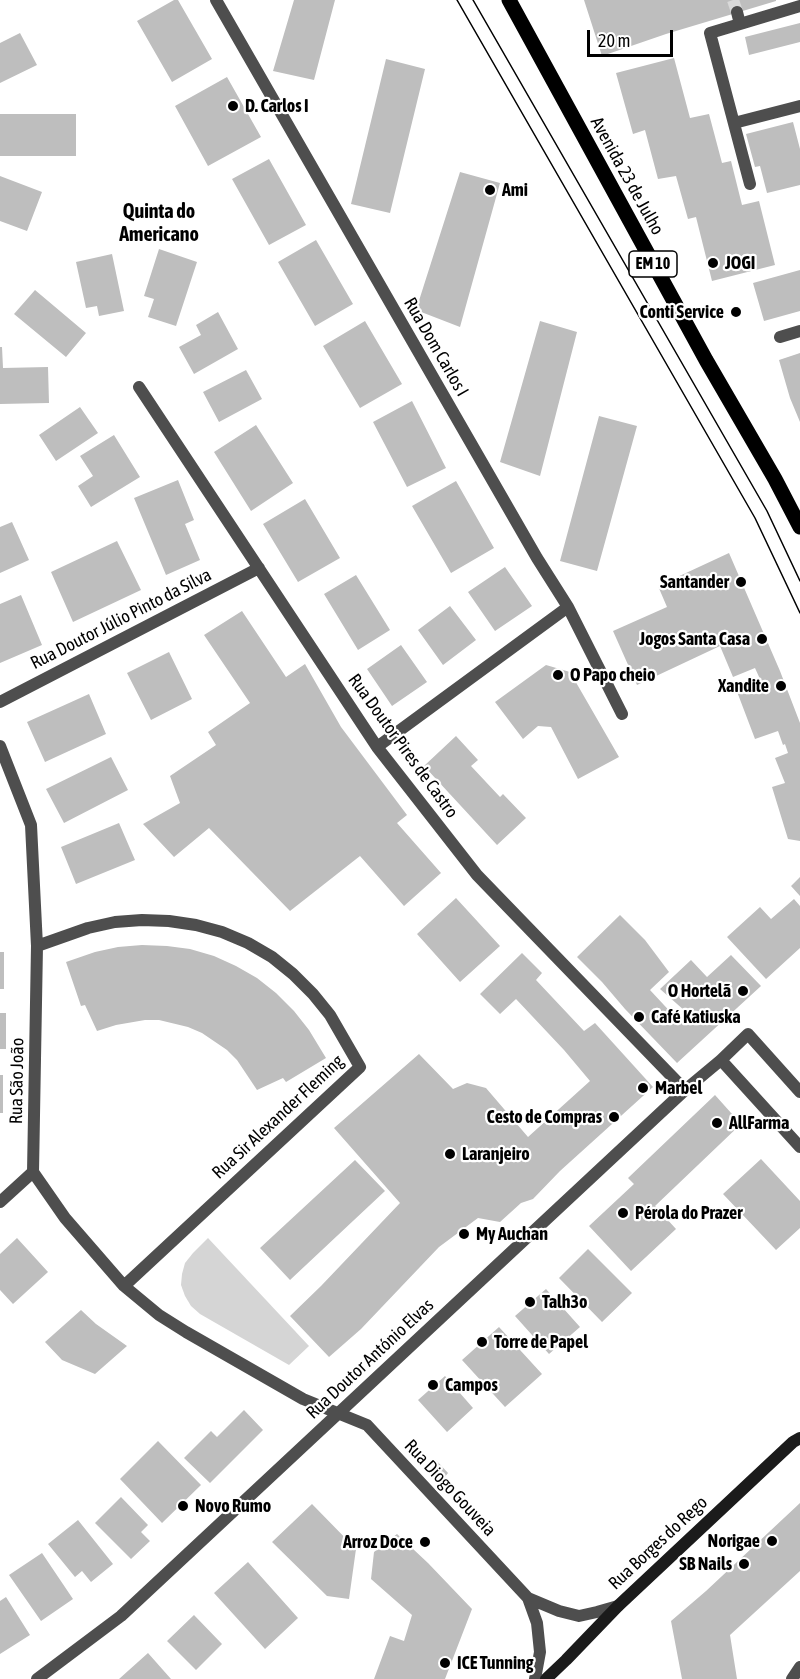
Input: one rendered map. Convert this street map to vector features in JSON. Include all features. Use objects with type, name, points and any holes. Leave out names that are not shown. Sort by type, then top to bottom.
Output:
[{"type":"main road","name":"Avenida 23 de Julho","points":[[509,0],[800,527]]},
{"type":"main road","name":"Rua Borges do Rego","points":[[546,1679],[618,1606],[800,1438]]},
{"type":"street","name":"Rua Dom Carlos I","points":[[216,0],[537,558],[568,607],[622,714]]},
{"type":"street","points":[[750,184],[710,33],[739,18],[800,6]]},
{"type":"street","points":[[734,123],[800,106]]},
{"type":"street","points":[[780,337],[800,331]]},
{"type":"street","name":"Rua Doutor Pires de Castro","points":[[139,387],[377,747],[477,875],[685,1090]]},
{"type":"street","name":"Rua Doutor Júlio Pinto da Silva","points":[[0,702],[259,568]]},
{"type":"street","points":[[377,747],[568,607]]},
{"type":"street","name":"Rua São João","points":[[0,746],[32,825],[37,946],[33,1172]]},
{"type":"street","name":"Rua Sir Alexander Fleming","points":[[37,946],[88,928],[115,922],[142,920],[196,925],[222,933],[248,943],[293,974],[330,1015],[360,1066],[124,1286]]},
{"type":"street","name":"Rua Doutor António Elvas","points":[[37,1679],[121,1616],[685,1090],[748,1034],[800,1092]]},
{"type":"street","points":[[721,1059],[800,1147]]},
{"type":"street","points":[[0,1202],[33,1172],[65,1218],[124,1286],[159,1315],[303,1399],[337,1414]]},
{"type":"street","name":"Rua Diogo Gouveia","points":[[337,1414],[367,1425],[528,1598],[537,1623],[540,1652],[535,1679]]},
{"type":"street","name":"Rua Diogo Gouveia","points":[[528,1598],[559,1611],[579,1616],[618,1606]]},
{"type":"street","points":[[792,1679],[800,1667]]},
{"type":"shaded area","points":[[208,1238],[309,1346],[289,1365],[200,1314],[191,1306],[181,1285],[182,1274],[185,1263]]},
{"type":"building","points":[[174,0],[178,0],[212,59],[172,82],[137,21]]},
{"type":"building","points":[[294,0],[335,0],[314,80],[273,71]]},
{"type":"building","points":[[584,0],[776,0],[776,1],[602,56]]},
{"type":"building","points":[[800,23],[800,42],[749,55],[745,37]]},
{"type":"building","points":[[20,33],[37,65],[0,83],[0,43]]},
{"type":"building","points":[[674,58],[690,118],[709,114],[722,163],[731,161],[742,205],[759,201],[775,265],[712,281],[696,217],[688,219],[676,176],[658,179],[645,130],[633,134],[616,73]]},
{"type":"building","points":[[386,59],[425,69],[390,213],[351,204]]},
{"type":"building","points":[[227,77],[261,137],[208,166],[175,106]]},
{"type":"building","points":[[0,114],[76,114],[76,156],[0,156]]},
{"type":"building","points":[[793,122],[800,149],[800,185],[767,193],[760,166],[755,167],[746,134]]},
{"type":"building","points":[[269,159],[306,225],[269,245],[232,179]]},
{"type":"building","points":[[460,172],[500,183],[460,327],[416,310]]},
{"type":"building","points":[[0,176],[42,192],[27,231],[0,221]]},
{"type":"building","points":[[316,240],[353,304],[315,326],[278,262]]},
{"type":"building","points":[[159,249],[197,262],[176,326],[148,317],[154,299],[144,296]]},
{"type":"building","points":[[112,254],[124,311],[99,316],[97,306],[86,308],[76,262]]},
{"type":"building","points":[[800,270],[800,311],[764,321],[753,283]]},
{"type":"building","points":[[35,290],[86,333],[66,357],[14,314]]},
{"type":"building","points":[[218,312],[238,349],[194,374],[179,347],[201,335],[196,325]]},
{"type":"building","points":[[365,321],[402,384],[360,408],[323,346]]},
{"type":"building","points":[[540,321],[577,332],[540,476],[500,462]]},
{"type":"building","points":[[0,347],[2,347],[3,368],[48,367],[49,403],[0,404]]},
{"type":"building","points":[[800,353],[800,422],[779,360]]},
{"type":"building","points":[[246,370],[262,399],[219,422],[203,392]]},
{"type":"building","points":[[412,401],[446,468],[407,487],[373,422]]},
{"type":"building","points":[[80,407],[98,433],[56,461],[39,435]]},
{"type":"building","points":[[599,416],[637,426],[597,571],[560,561]]},
{"type":"building","points":[[256,425],[293,483],[251,511],[214,452]]},
{"type":"building","points":[[114,435],[140,477],[91,507],[78,486],[93,476],[80,456]]},
{"type":"building","points":[[178,480],[194,520],[185,524],[200,560],[166,575],[134,498]]},
{"type":"building","points":[[456,481],[494,548],[451,573],[412,506]]},
{"type":"building","points":[[305,499],[340,558],[298,582],[263,524]]},
{"type":"building","points":[[12,522],[29,560],[0,573],[0,527]]},
{"type":"building","points":[[117,541],[141,590],[73,622],[51,572]]},
{"type":"building","points":[[729,553],[800,723],[800,841],[788,839],[772,787],[785,783],[775,758],[788,753],[785,744],[783,745],[778,731],[755,739],[736,689],[760,679],[755,668],[733,677],[720,646],[637,685],[613,631],[667,607],[658,586]]},
{"type":"building","points":[[505,567],[532,606],[495,631],[468,592]]},
{"type":"building","points":[[356,575],[390,630],[358,650],[324,594]]},
{"type":"building","points":[[21,595],[42,645],[0,663],[0,604]]},
{"type":"building","points":[[450,606],[476,640],[443,665],[418,630]]},
{"type":"building","points":[[242,611],[286,677],[305,664],[341,727],[407,815],[397,823],[441,873],[404,906],[360,856],[290,911],[209,828],[174,857],[143,824],[180,803],[170,776],[216,745],[208,732],[250,703],[204,635]]},
{"type":"building","points":[[401,645],[427,682],[392,706],[367,669]]},
{"type":"building","points":[[169,652],[192,699],[151,720],[127,673]]},
{"type":"building","points":[[546,665],[570,672],[619,757],[578,779],[551,727],[538,726],[523,739],[495,702]]},
{"type":"building","points":[[89,694],[106,734],[45,762],[27,722]]},
{"type":"building","points":[[456,736],[478,760],[471,766],[500,797],[503,794],[526,818],[497,845],[424,766]]},
{"type":"building","points":[[111,757],[128,790],[64,823],[46,789]]},
{"type":"building","points":[[119,823],[135,860],[76,884],[61,847]]},
{"type":"building","points":[[800,877],[800,896],[791,886]]},
{"type":"building","points":[[456,898],[500,946],[460,982],[417,934]]},
{"type":"building","points":[[794,899],[800,906],[800,948],[766,979],[727,937],[760,907],[771,919]]},
{"type":"building","points":[[620,915],[645,940],[669,972],[650,990],[677,1019],[685,1011],[660,989],[691,960],[707,977],[731,955],[761,986],[677,1063],[577,957]]},
{"type":"building","points":[[142,945],[190,949],[214,956],[257,978],[294,1011],[326,1058],[286,1082],[283,1078],[257,1090],[237,1060],[227,1050],[202,1033],[188,1027],[159,1020],[145,1020],[97,1031],[85,1005],[81,1006],[66,962],[95,952]]},
{"type":"building","points":[[0,952],[4,952],[4,989],[0,989]]},
{"type":"building","points":[[522,953],[542,973],[536,980],[584,1031],[595,1023],[653,1087],[560,1171],[533,1199],[521,1203],[500,1222],[478,1218],[439,1247],[361,1329],[329,1357],[290,1316],[400,1203],[334,1128],[419,1054],[453,1089],[467,1083],[486,1088],[528,1137],[590,1081],[516,999],[500,1014],[480,994]]},
{"type":"building","points":[[0,1013],[6,1013],[6,1049],[0,1049]]},
{"type":"building","points":[[0,1075],[3,1075],[3,1113],[0,1113]]},
{"type":"building","points":[[715,1095],[741,1124],[655,1206],[676,1229],[631,1271],[589,1226],[634,1184],[628,1178]]},
{"type":"building","points":[[761,1159],[800,1201],[800,1228],[776,1250],[723,1194]]},
{"type":"building","points":[[355,1160],[385,1191],[290,1280],[260,1248]]},
{"type":"building","points":[[17,1238],[48,1272],[13,1304],[0,1290],[0,1254]]},
{"type":"building","points":[[588,1249],[632,1293],[602,1322],[559,1278]]},
{"type":"building","points":[[546,1289],[580,1327],[549,1354],[515,1316]]},
{"type":"building","points":[[81,1310],[127,1346],[95,1374],[62,1360],[45,1342]]},
{"type":"building","points":[[499,1327],[542,1374],[505,1407],[462,1360]]},
{"type":"building","points":[[445,1376],[473,1408],[447,1432],[418,1400]]},
{"type":"building","points":[[244,1410],[263,1430],[210,1483],[184,1458],[211,1431],[217,1437]]},
{"type":"building","points":[[158,1441],[201,1485],[162,1523],[120,1479]]},
{"type":"building","points":[[435,1459],[448,1473],[444,1478],[431,1464]]},
{"type":"building","points":[[121,1497],[148,1525],[141,1532],[150,1541],[131,1559],[95,1523]]},
{"type":"building","points":[[800,1503],[800,1571],[730,1635],[737,1679],[682,1679],[671,1621]]},
{"type":"building","points":[[312,1504],[356,1549],[349,1599],[327,1596],[272,1542]]},
{"type":"building","points":[[78,1520],[113,1564],[91,1582],[82,1571],[75,1577],[48,1544]]},
{"type":"building","points":[[397,1534],[472,1609],[445,1679],[374,1679],[390,1636],[404,1641],[412,1615],[371,1579],[374,1552]]},
{"type":"building","points":[[42,1553],[73,1599],[41,1621],[9,1575]]},
{"type":"building","points":[[248,1562],[298,1618],[265,1649],[214,1593]]},
{"type":"building","points":[[6,1597],[30,1635],[0,1654],[0,1601]]},
{"type":"building","points":[[194,1615],[222,1644],[196,1670],[167,1641]]},
{"type":"building","points":[[148,1653],[171,1679],[119,1679]]},
{"type":"tunnel","points":[[733,0],[737,12]]},
{"type":"tram line","points":[[457,0],[755,518],[800,613]]},
{"type":"tram line","points":[[473,0],[767,511],[800,581]]},
{"type":"place","name":"D. Carlos I","points":[[233,106]]},
{"type":"place","name":"Ami","points":[[490,190]]},
{"type":"place","name":"JOGI","points":[[713,263]]},
{"type":"place","name":"Conti Service","points":[[736,312]]},
{"type":"place","name":"Santander","points":[[741,582]]},
{"type":"place","name":"Jogos Santa Casa","points":[[762,639]]},
{"type":"place","name":"O Papo cheio","points":[[558,675]]},
{"type":"place","name":"Xandite","points":[[781,686]]},
{"type":"place","name":"O Hortelã","points":[[743,991]]},
{"type":"place","name":"Café Katiuska","points":[[639,1017]]},
{"type":"place","name":"Marbel","points":[[643,1088]]},
{"type":"place","name":"Cesto de Compras","points":[[614,1117]]},
{"type":"place","name":"AllFarma","points":[[717,1123]]},
{"type":"place","name":"Laranjeiro","points":[[450,1154]]},
{"type":"place","name":"Pérola do Prazer","points":[[623,1213]]},
{"type":"place","name":"My Auchan","points":[[464,1234]]},
{"type":"place","name":"Talh3o","points":[[530,1302]]},
{"type":"place","name":"Torre de Papel","points":[[482,1342]]},
{"type":"place","name":"Campos","points":[[433,1385]]},
{"type":"place","name":"Novo Rumo","points":[[183,1506]]},
{"type":"place","name":"Norigae","points":[[772,1541]]},
{"type":"place","name":"Arroz Doce","points":[[425,1542]]},
{"type":"place","name":"SB Nails","points":[[744,1564]]},
{"type":"place","name":"ICE Tunning","points":[[445,1663]]},
{"type":"district","name":"Quinta do Americano","points":[[159,224]]}]
